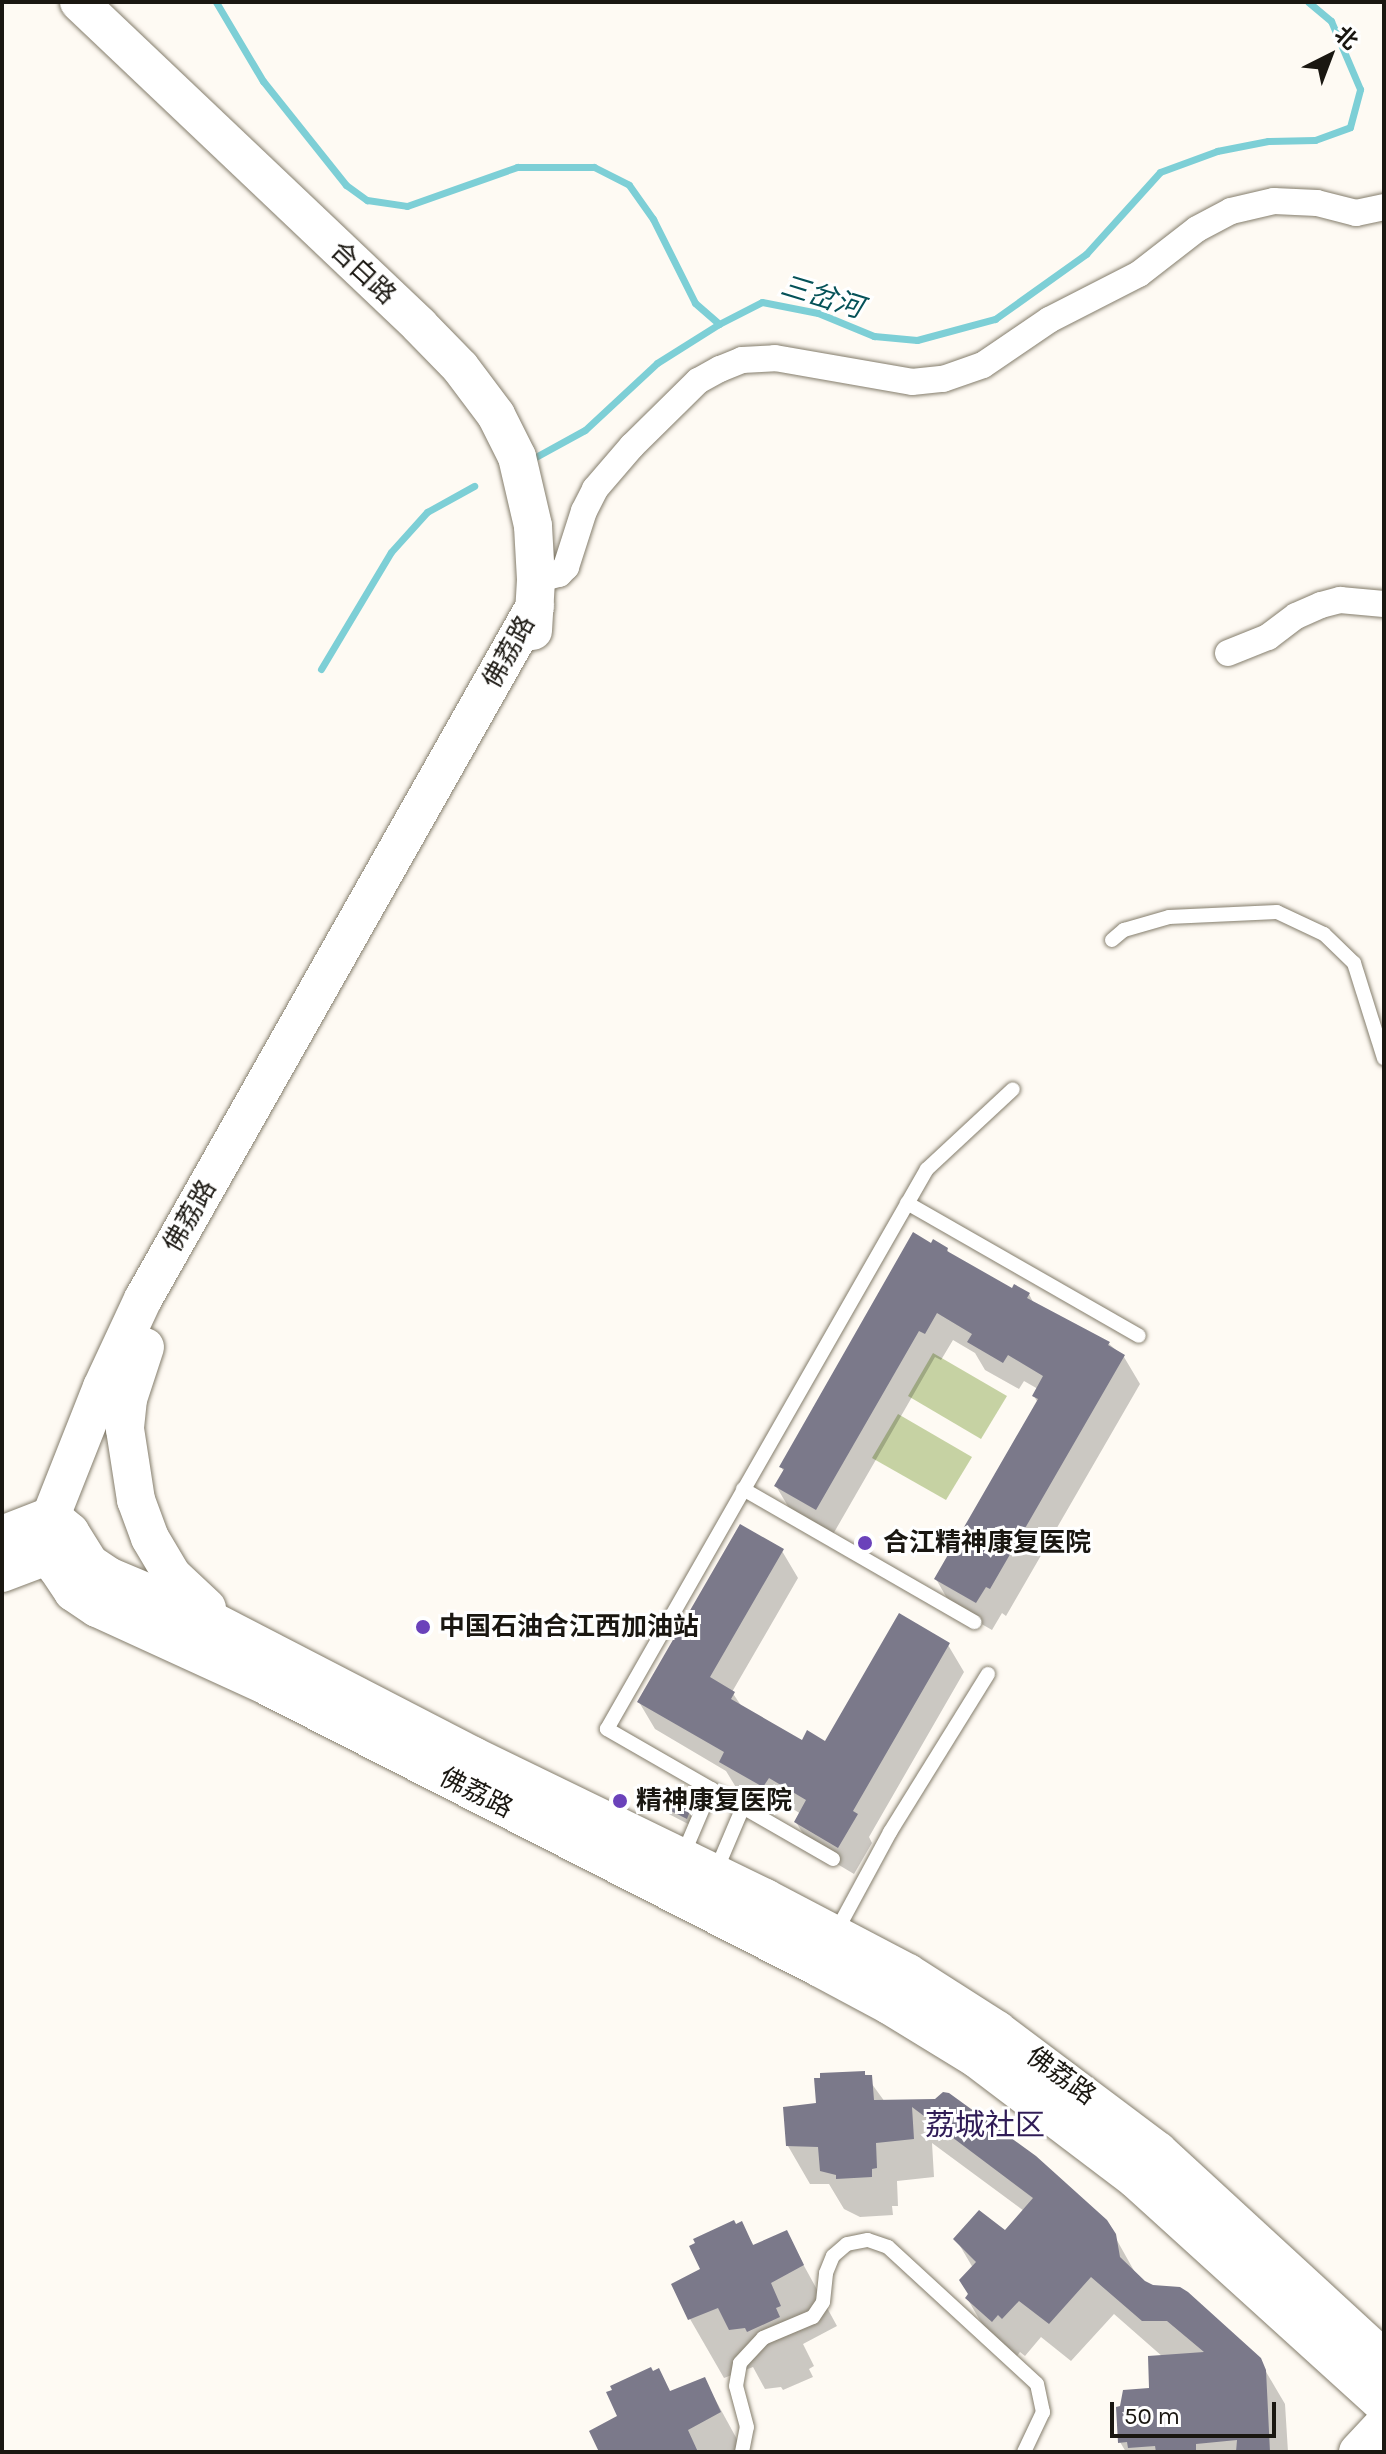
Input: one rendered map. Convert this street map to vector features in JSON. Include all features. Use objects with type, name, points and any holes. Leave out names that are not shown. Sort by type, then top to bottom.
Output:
[{"type":"main road","name":"合白路","points":[[79,2],[460,367],[496,415],[517,457],[533,526],[536,593]]},
{"type":"main road","name":"佛荔路","points":[[58,1534],[145,1347],[509,706],[531,648],[536,593]]},
{"type":"main road","name":"佛荔路","points":[[536,593],[143,1299],[102,1387],[58,1534],[73,1592],[97,1608],[826,1951],[908,1973],[984,2022],[1099,2104],[1158,2151],[1384,2359]]},
{"type":"main road","points":[[145,1347],[128,1399],[125,1429],[136,1500],[150,1538],[172,1575],[202,1604],[287,1658]]},
{"type":"main road","name":"佛荔路","points":[[58,1534],[108,1576],[205,1617],[473,1756],[699,1866],[826,1951],[889,2005],[977,2059],[1077,2132],[1197,2234],[1384,2405]]},
{"type":"main road","points":[[2,1535],[58,1534]]},
{"type":"main road","points":[[2,1573],[58,1534]]},
{"type":"main road","points":[[1358,2452],[1384,2424]]},
{"type":"street","points":[[536,593],[566,567],[584,511],[595,489],[632,446],[698,381],[720,369],[742,360],[775,358],[912,382],[943,379],[983,365],[1049,320],[1139,274],[1197,229],[1231,211],[1274,201],[1317,203],[1356,213],[1384,207]]},
{"type":"street","points":[[1228,653],[1268,637],[1296,616],[1321,605],[1340,600],[1384,604]]},
{"type":"lane","points":[[1112,940],[1124,930],[1169,917],[1277,912],[1324,934],[1354,963],[1384,1058]]},
{"type":"lane","points":[[833,1859],[607,1729],[927,1169],[1013,1089]]},
{"type":"lane","points":[[907,1203],[1139,1336]]},
{"type":"lane","points":[[743,1489],[974,1622]]},
{"type":"lane","points":[[826,1951],[890,1832],[988,1674]]},
{"type":"lane","points":[[699,1866],[711,1789]]},
{"type":"lane","points":[[699,1866],[743,1807]]},
{"type":"lane","points":[[742,2452],[747,2427],[736,2386],[740,2363],[763,2338],[813,2317],[823,2302],[833,2256],[847,2244],[868,2240],[888,2247],[1037,2384],[1043,2412],[1024,2452]]},
{"type":"green space","points":[[933,1353],[1007,1396],[981,1439],[908,1396]]},
{"type":"green space","points":[[898,1414],[972,1457],[946,1500],[872,1458]]},
{"type":"building","points":[[913,1232],[931,1243],[933,1239],[948,1248],[947,1251],[1012,1288],[1014,1284],[1030,1293],[1027,1298],[1110,1342],[1108,1345],[1125,1355],[990,1589],[986,1587],[976,1603],[934,1579],[1038,1399],[1032,1396],[1043,1376],[1008,1355],[1003,1363],[967,1342],[972,1334],[937,1313],[925,1334],[919,1331],[816,1510],[774,1486],[784,1469],[779,1467]]},
{"type":"building","points":[[740,1524],[784,1549],[710,1677],[735,1692],[731,1699],[802,1740],[807,1730],[825,1741],[899,1613],[950,1643],[853,1811],[858,1814],[838,1848],[794,1822],[806,1800],[769,1778],[763,1787],[719,1762],[724,1752],[637,1702]]},
{"type":"building","points":[[661,1786],[694,1802],[687,1819],[653,1802]]},
{"type":"building","points":[[865,2071],[865,2075],[872,2075],[874,2100],[935,2099],[943,2092],[949,2093],[1036,2156],[1107,2220],[1116,2234],[1120,2257],[1145,2281],[1153,2285],[1180,2287],[1188,2292],[1261,2358],[1266,2370],[1270,2452],[1236,2452],[1237,2440],[1196,2444],[1196,2452],[1156,2452],[1155,2446],[1128,2448],[1127,2442],[1118,2443],[1116,2407],[1120,2406],[1123,2390],[1149,2388],[1148,2356],[1204,2352],[1167,2321],[1142,2321],[1091,2277],[1049,2324],[1019,2301],[1002,2319],[998,2315],[992,2322],[965,2298],[968,2294],[959,2280],[976,2262],[953,2239],[979,2210],[1005,2230],[1033,2198],[912,2107],[914,2139],[876,2143],[877,2168],[872,2169],[872,2177],[836,2179],[836,2175],[820,2171],[818,2147],[786,2146],[783,2107],[816,2103],[814,2078],[820,2078],[820,2073]]},
{"type":"building","points":[[734,2220],[736,2224],[742,2221],[753,2245],[787,2230],[804,2265],[771,2283],[781,2306],[776,2308],[780,2317],[747,2332],[745,2328],[729,2330],[718,2308],[688,2320],[671,2284],[700,2269],[689,2246],[695,2243],[693,2239]]},
{"type":"building","points":[[651,2367],[653,2371],[659,2368],[670,2391],[705,2377],[721,2412],[688,2430],[698,2452],[599,2452],[589,2431],[617,2416],[606,2392],[612,2390],[610,2386]]},
{"type":"waterway","name":"三岔河","points":[[216,2],[263,81],[346,185],[367,200],[407,206],[517,167],[594,167],[629,185],[653,219],[695,303],[719,324],[762,302],[818,313],[874,336],[917,340],[995,319],[1086,254],[1160,172],[1217,151],[1268,141],[1315,140],[1350,127],[1360,89],[1331,21],[1308,2]]},
{"type":"waterway","points":[[532,459],[585,430],[657,363],[719,324]]},
{"type":"waterway","points":[[321,669],[391,552],[427,512],[474,486]]},
{"type":"place","name":"合江精神康复医院","points":[[865,1543]]},
{"type":"place","name":"中国石油合江西加油站","points":[[423,1627]]},
{"type":"place","name":"精神康复医院","points":[[620,1801]]},
{"type":"district","name":"荔城社区","points":[[985,2125]]}]
